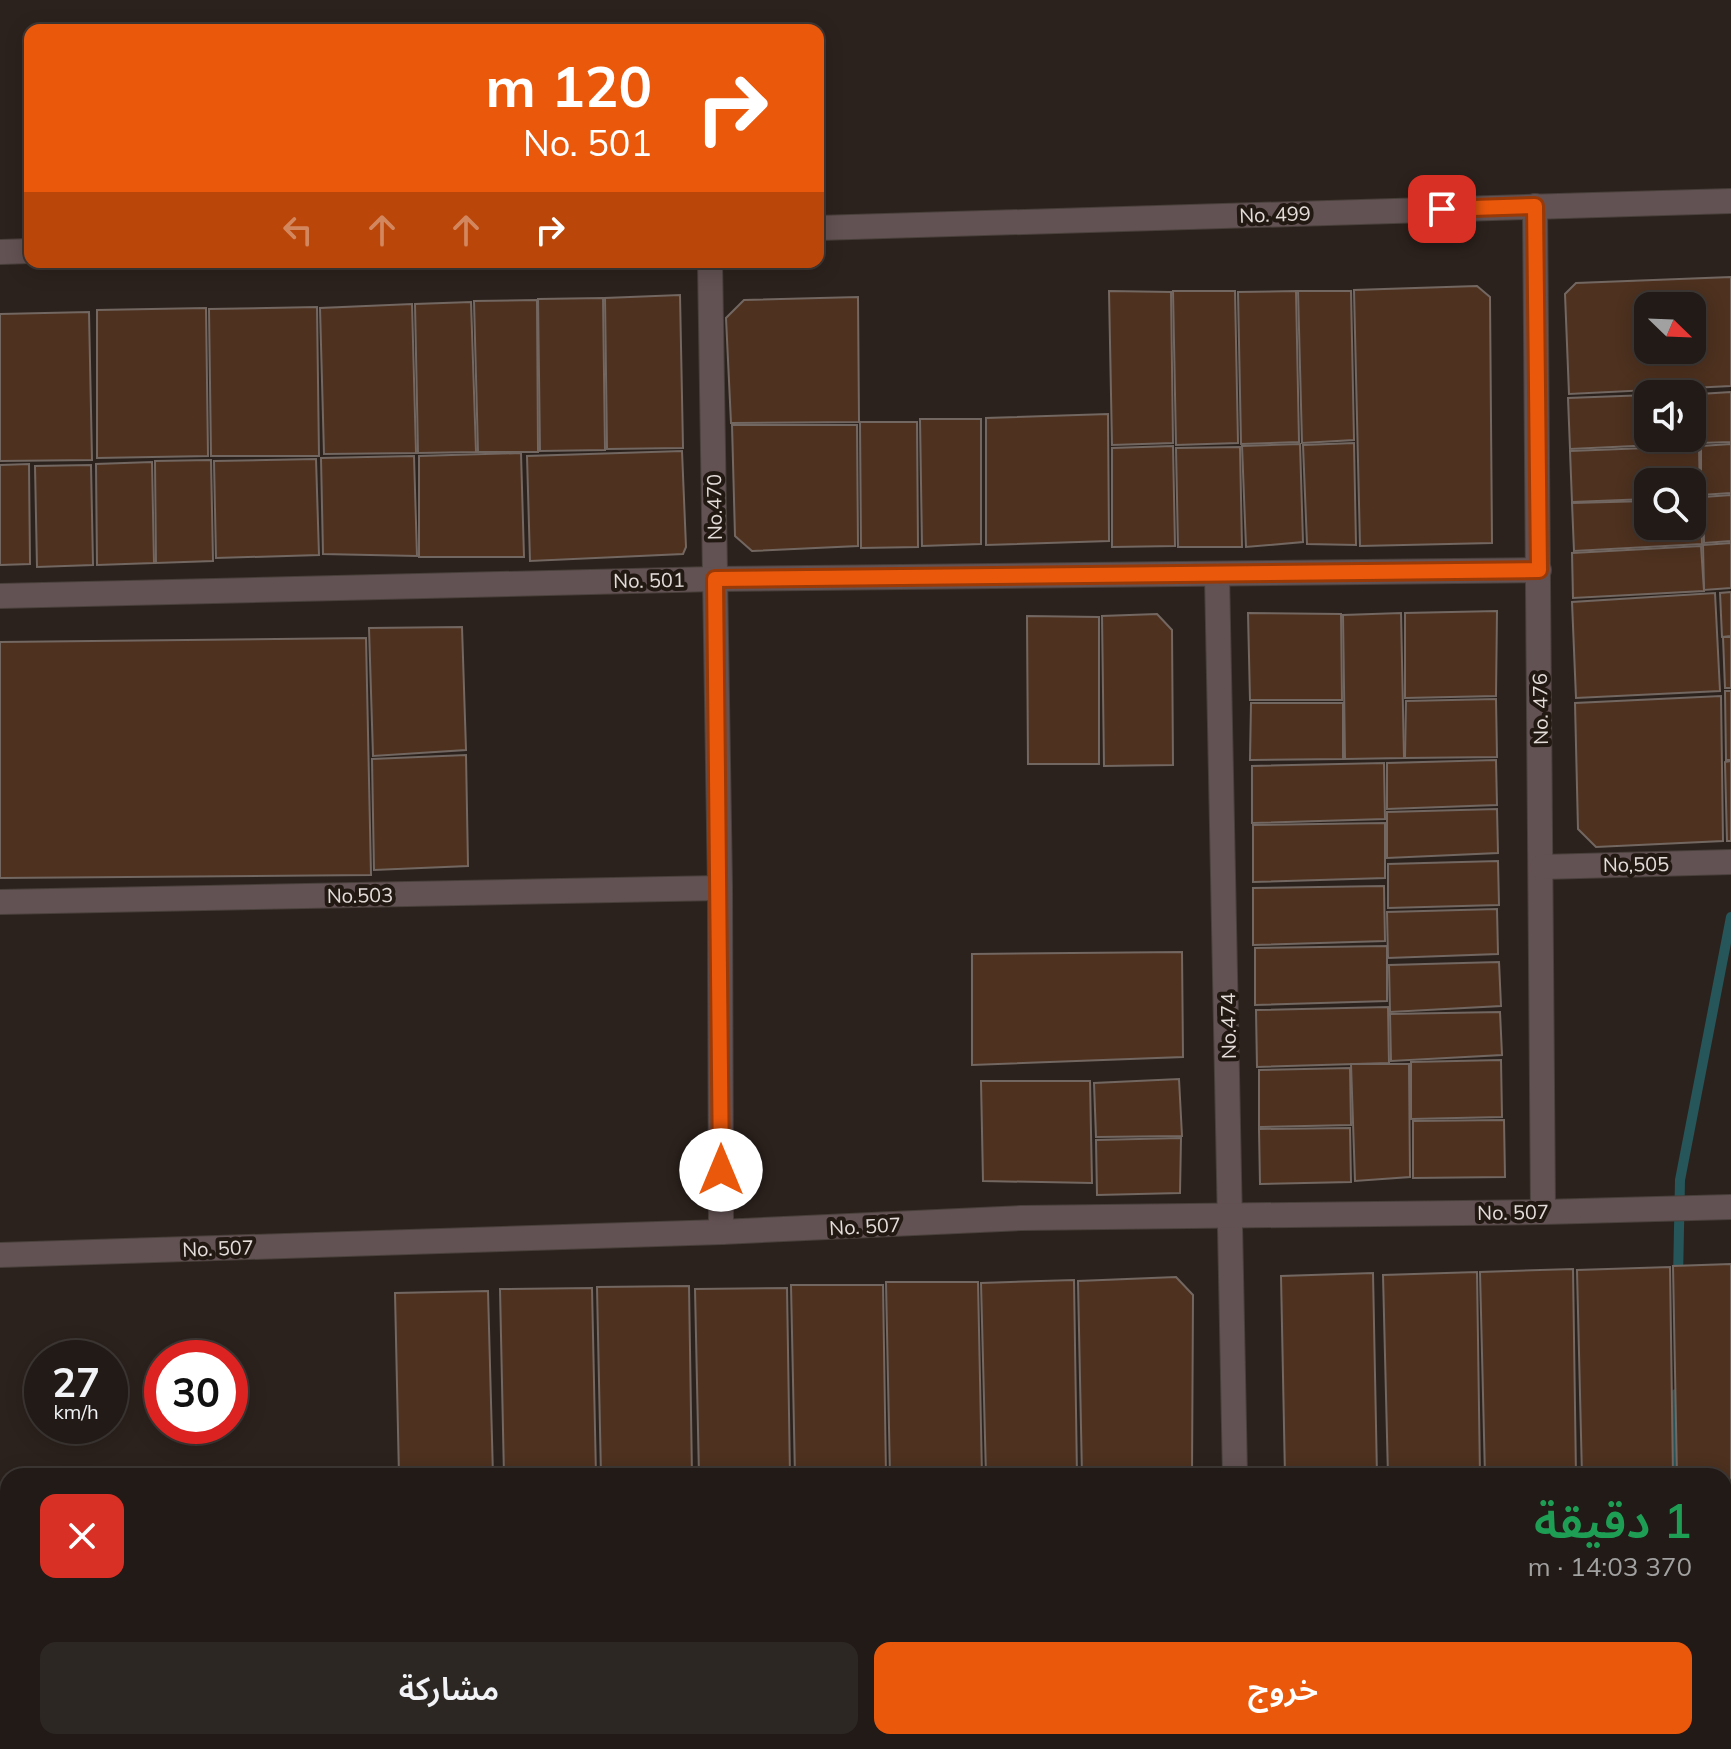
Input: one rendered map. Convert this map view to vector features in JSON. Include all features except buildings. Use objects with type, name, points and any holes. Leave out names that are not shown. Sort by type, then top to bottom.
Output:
[{"type":"street","name":"No. 499","points":[[824,228],[1731,201]]},
{"type":"street","name":"No. 476","points":[[1535,206],[1543,1212]]},
{"type":"street","points":[[0,252],[24,251]]},
{"type":"street","name":"No.470","points":[[710,268],[720,888],[721,1232]]},
{"type":"street","name":"No. 501","points":[[0,596],[715,579],[1539,570]]},
{"type":"street","name":"No.474","points":[[1217,575],[1235,1468]]},
{"type":"street","name":"No,505","points":[[1542,867],[1731,862]]},
{"type":"street","name":"No.503","points":[[0,902],[720,888]]},
{"type":"street","name":"No. 507","points":[[0,1255],[721,1232],[1021,1218],[1731,1207]]},
{"type":"waterway","points":[[1678,1278],[1680,1180],[1731,917]]},
{"type":"waterway","points":[[1674,1468],[1676,1394]]},
{"type":"route","points":[[721,1170],[715,579],[1539,570],[1535,206],[1442,209]]}]
